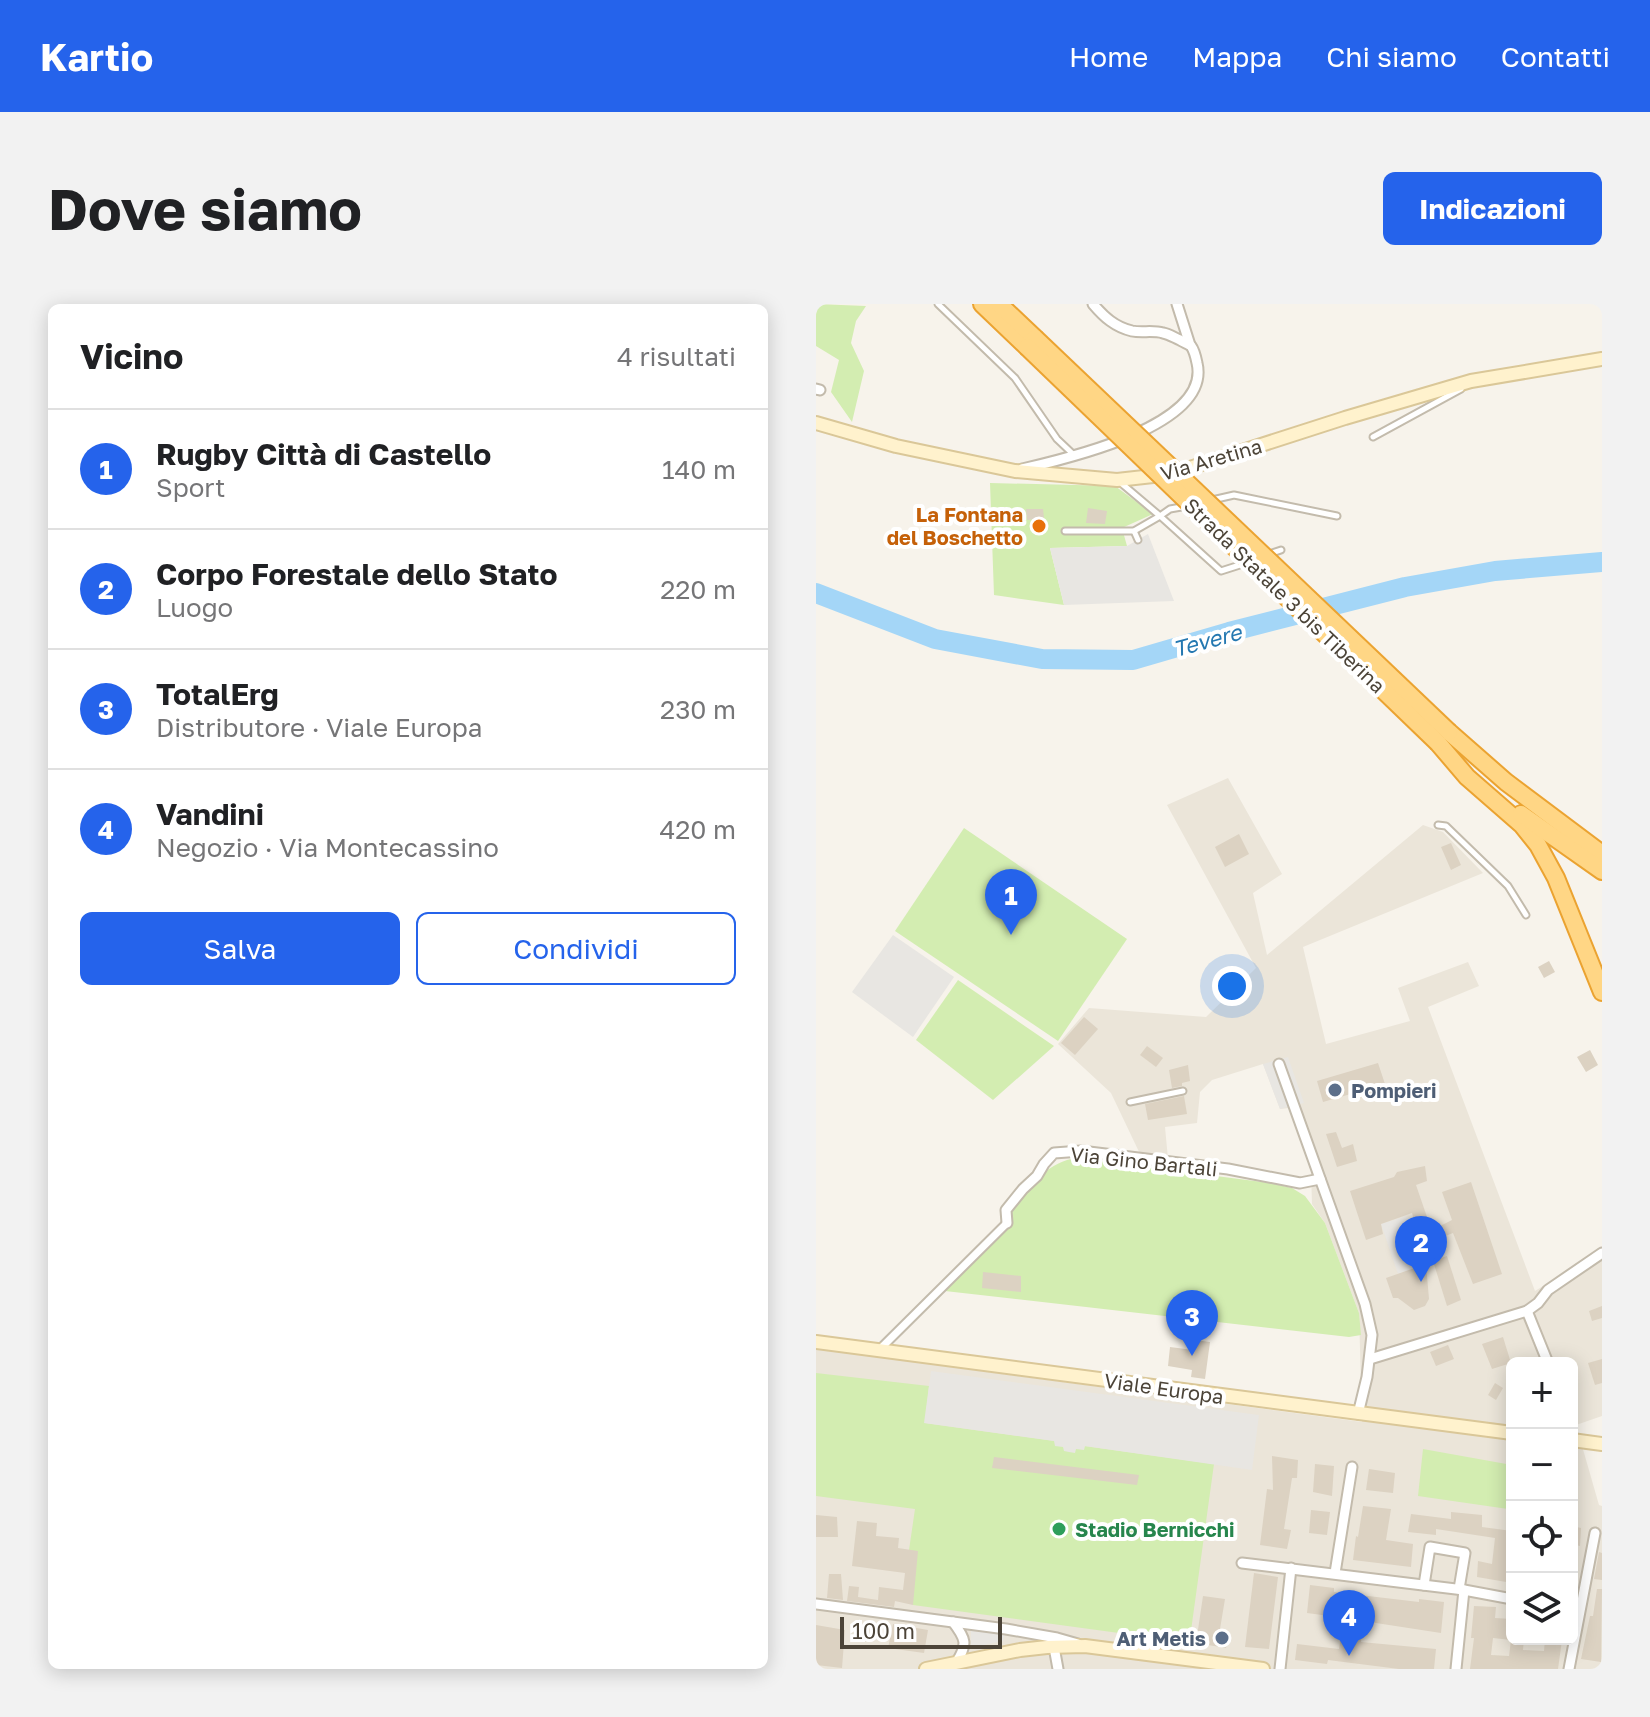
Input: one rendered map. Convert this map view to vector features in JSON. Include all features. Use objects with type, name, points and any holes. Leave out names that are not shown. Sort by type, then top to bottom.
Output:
[{"type":"highway","name":"Strada Statale 3 bis Tiberina","points":[[982,304],[1031,342],[1444,738],[1497,795],[1593,854],[1602,871]]},
{"type":"highway","name":"Strada Statale 3 bis Tiberina","points":[[999,304],[1031,342]]},
{"type":"highway","points":[[1444,738],[1467,777],[1522,825],[1538,845],[1556,878],[1602,992]]},
{"type":"main road","name":"Via Aretina","points":[[816,423],[896,446],[1015,471],[1117,480],[1171,474],[1471,381],[1602,359]]},
{"type":"main road","name":"Viale Europa","points":[[816,1342],[1506,1432]]},
{"type":"main road","points":[[1578,1441],[1602,1444]]},
{"type":"main road","points":[[926,1669],[1020,1650],[1085,1646],[1131,1651],[1168,1663],[1263,1669]]},
{"type":"street","points":[[1093,304],[1106,320],[1131,331],[1164,333],[1190,345]]},
{"type":"street","points":[[1015,471],[1109,446],[1175,412],[1191,395],[1198,382],[1199,371],[1177,304]]},
{"type":"street","points":[[1279,1064],[1365,1304],[1372,1335],[1358,1414]]},
{"type":"street","name":"Via Gino Bartali","points":[[1007,1223],[1006,1210],[1054,1153],[1081,1151],[1228,1169],[1300,1183],[1320,1179]]},
{"type":"street","points":[[878,1351],[1007,1223]]},
{"type":"street","points":[[1370,1359],[1527,1311],[1548,1290],[1602,1253]]},
{"type":"street","points":[[1527,1311],[1546,1357]]},
{"type":"street","points":[[1335,1573],[1352,1467]]},
{"type":"street","points":[[1578,1603],[1595,1533]]},
{"type":"street","points":[[1424,1585],[1430,1547],[1465,1553],[1456,1669]]},
{"type":"street","points":[[1242,1563],[1462,1589],[1506,1598]]},
{"type":"street","points":[[1280,1669],[1291,1568]]},
{"type":"street","points":[[816,1604],[1057,1638],[1085,1646]]},
{"type":"street","points":[[953,1622],[965,1640],[963,1653],[956,1663]]},
{"type":"street","points":[[1569,1669],[1572,1645]]},
{"type":"street","points":[[1054,1647],[1058,1669]]},
{"type":"lane","points":[[938,304],[1015,378],[1057,439],[1075,457]]},
{"type":"lane","points":[[1373,437],[1455,393],[1471,381]]},
{"type":"lane","points":[[1117,480],[1221,571],[1281,550]]},
{"type":"lane","points":[[1065,531],[1134,531],[1170,509],[1234,495],[1337,516]]},
{"type":"lane","points":[[1134,531],[1138,540]]},
{"type":"lane","points":[[1438,825],[1446,826],[1508,886],[1526,915]]},
{"type":"lane","points":[[1130,1102],[1183,1091]]},
{"type":"shaded area","points":[[1148,534],[1174,601],[1064,605],[1050,548],[1127,546]]},
{"type":"shaded area","points":[[1228,778],[1282,874],[1253,893],[1267,955],[1423,825],[1443,832],[1483,873],[1303,947],[1326,1044],[1410,1021],[1398,988],[1468,962],[1479,986],[1428,1007],[1535,1291],[1602,1250],[1602,1416],[1578,1424],[1578,1357],[1506,1357],[1506,1645],[1578,1645],[1578,1432],[1599,1505],[1602,1506],[1602,1669],[816,1669],[816,1349],[1362,1422],[1359,1313],[1325,1223],[1312,1204],[1311,1171],[1289,1108],[1280,1109],[1263,1064],[1212,1080],[1200,1092],[1197,1123],[1165,1127],[1168,1159],[1141,1156],[1111,1093],[1058,1044],[1089,1008],[1206,1017],[1256,968],[1167,805]]},
{"type":"shaded area","points":[[893,935],[954,977],[913,1037],[852,992]]},
{"type":"shaded area","points":[[1288,1057],[1304,1103],[1280,1109],[1263,1064]]},
{"type":"shaded area","points":[[1406,1216],[1414,1221],[1427,1217],[1438,1227],[1446,1244],[1447,1256],[1398,1274],[1381,1224]]},
{"type":"shaded area","points":[[931,1371],[1259,1415],[1252,1470],[1085,1446],[1084,1450],[1076,1449],[1075,1453],[1055,1446],[1054,1441],[924,1423]]},
{"type":"shaded area","points":[[971,1624],[1006,1629],[1003,1641],[971,1648]]},
{"type":"green space","points":[[816,304],[866,306],[856,321],[851,343],[864,371],[852,422],[831,392],[839,360],[816,346]]},
{"type":"green space","points":[[990,483],[1115,486],[1153,514],[1122,528],[1127,546],[1050,548],[1064,605],[994,595]]},
{"type":"green space","points":[[964,828],[1127,939],[1058,1041],[895,931]]},
{"type":"green space","points":[[958,980],[1054,1046],[993,1100],[916,1040]]},
{"type":"green space","points":[[1077,1158],[1270,1183],[1292,1188],[1305,1196],[1325,1223],[1359,1313],[1361,1335],[1349,1337],[945,1291],[1012,1223],[1009,1214],[1038,1178],[1056,1165]]},
{"type":"green space","name":"Stadio Bernicchi","points":[[816,1373],[929,1386],[925,1423],[1055,1441],[1069,1448],[1084,1446],[1214,1464],[1190,1638],[1185,1642],[913,1605],[909,1550],[915,1509],[816,1496]]},
{"type":"green space","points":[[1423,1449],[1506,1464],[1506,1509],[1418,1496]]},
{"type":"building","points":[[1088,508],[1107,511],[1105,524],[1086,523]]},
{"type":"building","points":[[1026,509],[1043,509],[1044,518],[1027,520]]},
{"type":"building","points":[[1239,834],[1249,854],[1225,867],[1215,847]]},
{"type":"building","points":[[1451,843],[1461,865],[1451,870],[1441,847]]},
{"type":"building","points":[[1549,961],[1555,972],[1544,978],[1538,967]]},
{"type":"building","points":[[1084,1017],[1098,1029],[1075,1055],[1061,1043]]},
{"type":"building","points":[[1147,1046],[1163,1058],[1156,1067],[1140,1055]]},
{"type":"building","points":[[1590,1050],[1598,1065],[1586,1072],[1577,1057]]},
{"type":"building","points":[[1378,1063],[1385,1084],[1323,1102],[1317,1081]]},
{"type":"building","points":[[1188,1065],[1190,1081],[1172,1088],[1169,1070]]},
{"type":"building","points":[[1184,1096],[1187,1114],[1148,1120],[1145,1104]]},
{"type":"building","points":[[1336,1132],[1342,1148],[1353,1144],[1357,1161],[1337,1167],[1326,1134]]},
{"type":"building","points":[[1425,1166],[1427,1181],[1416,1185],[1427,1217],[1414,1221],[1412,1213],[1381,1224],[1383,1234],[1366,1240],[1350,1191],[1394,1177],[1397,1172]]},
{"type":"building","points":[[1471,1182],[1502,1274],[1473,1284],[1453,1233],[1443,1237],[1438,1227],[1452,1220],[1442,1192]]},
{"type":"building","points":[[1447,1256],[1461,1300],[1447,1306],[1433,1261]]},
{"type":"building","points":[[1426,1264],[1429,1299],[1425,1306],[1414,1310],[1398,1298],[1393,1298],[1386,1278]]},
{"type":"building","points":[[983,1272],[1021,1276],[1021,1292],[982,1288]]},
{"type":"building","points":[[1602,1306],[1602,1318],[1592,1321],[1589,1311]]},
{"type":"building","points":[[1503,1337],[1509,1357],[1506,1357],[1506,1365],[1492,1369],[1482,1344]]},
{"type":"building","points":[[1195,1340],[1210,1342],[1205,1379],[1191,1377],[1192,1370],[1168,1366],[1170,1347],[1193,1350]]},
{"type":"building","points":[[1448,1345],[1454,1359],[1436,1366],[1430,1352]]},
{"type":"building","points":[[1602,1359],[1602,1383],[1595,1385],[1588,1363]]},
{"type":"building","points":[[1495,1383],[1503,1388],[1496,1400],[1488,1395]]},
{"type":"building","points":[[1272,1456],[1298,1460],[1297,1478],[1292,1478],[1284,1529],[1291,1530],[1287,1549],[1260,1545],[1267,1489],[1273,1490]]},
{"type":"building","points":[[994,1457],[1139,1475],[1137,1485],[992,1468]]},
{"type":"building","points":[[1315,1464],[1334,1466],[1332,1496],[1313,1492]]},
{"type":"building","points":[[1369,1469],[1395,1473],[1393,1493],[1366,1490]]},
{"type":"building","points":[[1363,1506],[1391,1509],[1386,1540],[1413,1544],[1411,1567],[1353,1560]]},
{"type":"building","points":[[1311,1510],[1330,1512],[1327,1535],[1309,1533]]},
{"type":"building","points":[[1451,1512],[1482,1515],[1482,1527],[1506,1530],[1506,1582],[1477,1577],[1478,1561],[1492,1564],[1495,1538],[1436,1529],[1436,1535],[1408,1532],[1411,1514],[1451,1519]]},
{"type":"building","points":[[816,1515],[837,1517],[838,1537],[816,1537]]},
{"type":"building","points":[[857,1521],[877,1523],[876,1536],[899,1538],[898,1548],[918,1551],[913,1605],[895,1601],[894,1607],[847,1601],[849,1586],[859,1587],[858,1597],[878,1600],[879,1587],[903,1590],[905,1573],[852,1566]]},
{"type":"building","points":[[1578,1527],[1581,1528],[1578,1546]]},
{"type":"building","points":[[1599,1552],[1602,1553],[1602,1580],[1594,1579]]},
{"type":"building","points":[[1254,1573],[1278,1577],[1269,1649],[1245,1647]]},
{"type":"building","points":[[829,1574],[841,1574],[843,1600],[827,1598]]},
{"type":"building","points":[[1310,1585],[1334,1588],[1334,1592],[1444,1602],[1441,1633],[1363,1621],[1361,1642],[1436,1649],[1434,1669],[1295,1660],[1297,1644],[1339,1649],[1344,1618],[1307,1613]]},
{"type":"building","points":[[1597,1589],[1602,1589],[1601,1662],[1581,1659]]},
{"type":"building","points":[[1203,1596],[1225,1599],[1220,1629],[1229,1631],[1226,1648],[1196,1643]]},
{"type":"building","points":[[1474,1606],[1496,1607],[1495,1618],[1506,1619],[1506,1639],[1493,1638],[1491,1655],[1509,1656],[1510,1645],[1523,1645],[1523,1650],[1544,1651],[1544,1645],[1561,1645],[1558,1669],[1470,1669],[1474,1638],[1471,1638]]},
{"type":"building","points":[[893,1624],[928,1630],[924,1653],[888,1648]]},
{"type":"building","points":[[816,1625],[845,1630],[842,1668],[816,1665]]},
{"type":"waterway","name":"Tevere","points":[[816,593],[935,639],[1042,659],[1133,660],[1405,587],[1495,571],[1602,562]]},
{"type":"place","name":"La Fontana del Boschetto","points":[[1039,526]]},
{"type":"place","name":"Rugby Città di Castello","points":[[1011,935]]},
{"type":"place","name":"Pompieri","points":[[1335,1090]]},
{"type":"place","name":"Corpo Forestale dello Stato","points":[[1421,1282]]},
{"type":"place","name":"TotalErg","points":[[1192,1356]]},
{"type":"place","name":"Stadio Bernicchi","points":[[1059,1529]]},
{"type":"place","name":"Art Metis","points":[[1222,1638]]},
{"type":"place","name":"Vandini","points":[[1349,1656]]}]
